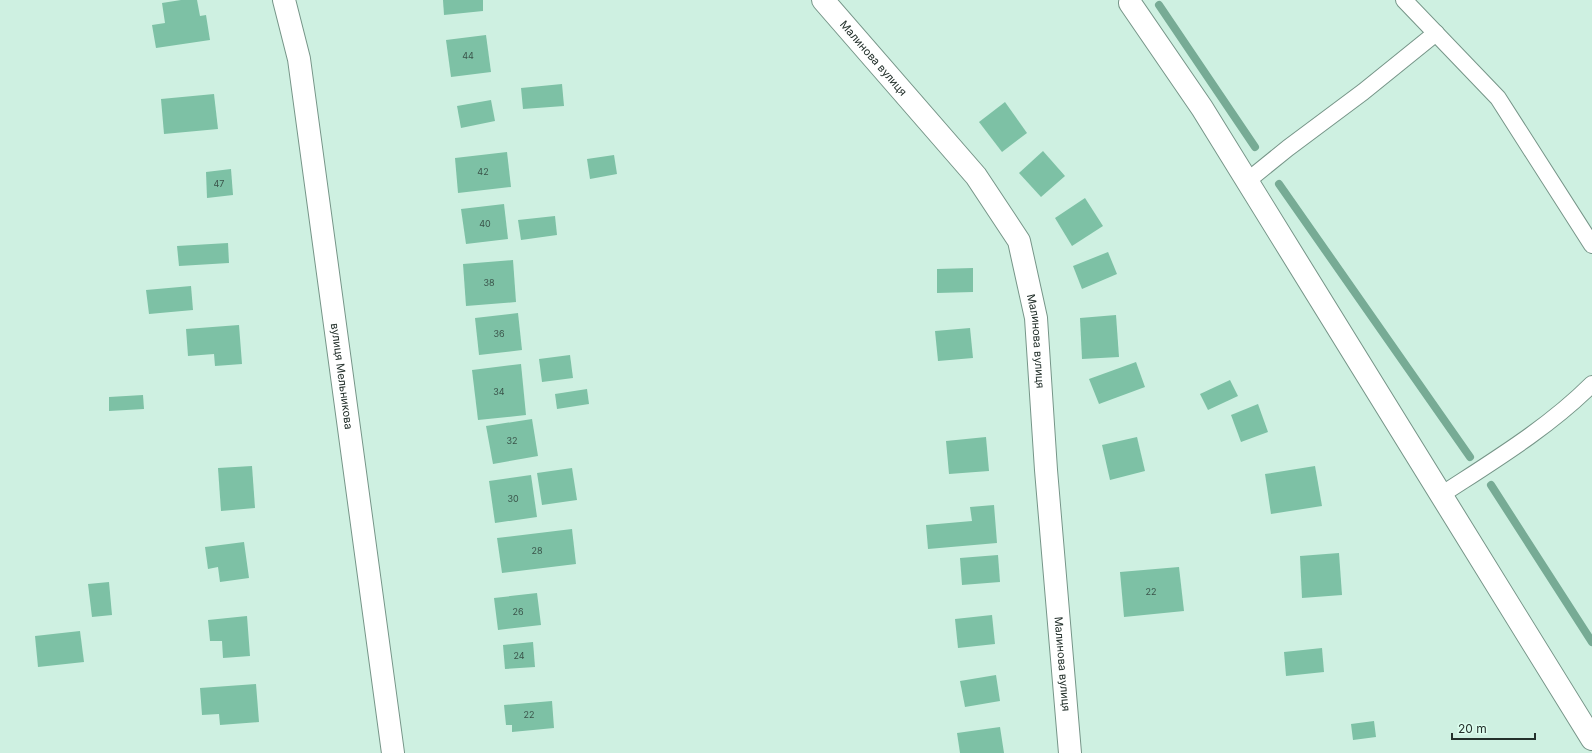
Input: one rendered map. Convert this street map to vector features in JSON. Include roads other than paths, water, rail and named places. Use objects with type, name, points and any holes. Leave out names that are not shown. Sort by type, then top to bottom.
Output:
[{"type":"street","name":"вулиця Мельникова","points":[[284,0],[299,60],[393,753]]},
{"type":"street","name":"Малинова вулиця","points":[[823,0],[976,176],[1019,241],[1036,318],[1046,470],[1070,753]]},
{"type":"street","points":[[1130,1],[1202,108],[1246,182],[1592,739]]},
{"type":"lane","points":[[1404,0],[1498,98],[1592,245]]},
{"type":"lane","points":[[1246,182],[1288,148],[1363,92],[1436,33]]},
{"type":"lane","points":[[1441,495],[1493,461],[1571,404],[1592,384]]},
{"type":"waterway","points":[[1159,5],[1255,147]]},
{"type":"waterway","points":[[1279,184],[1470,457]]},
{"type":"waterway","points":[[1491,485],[1592,642]]}]
